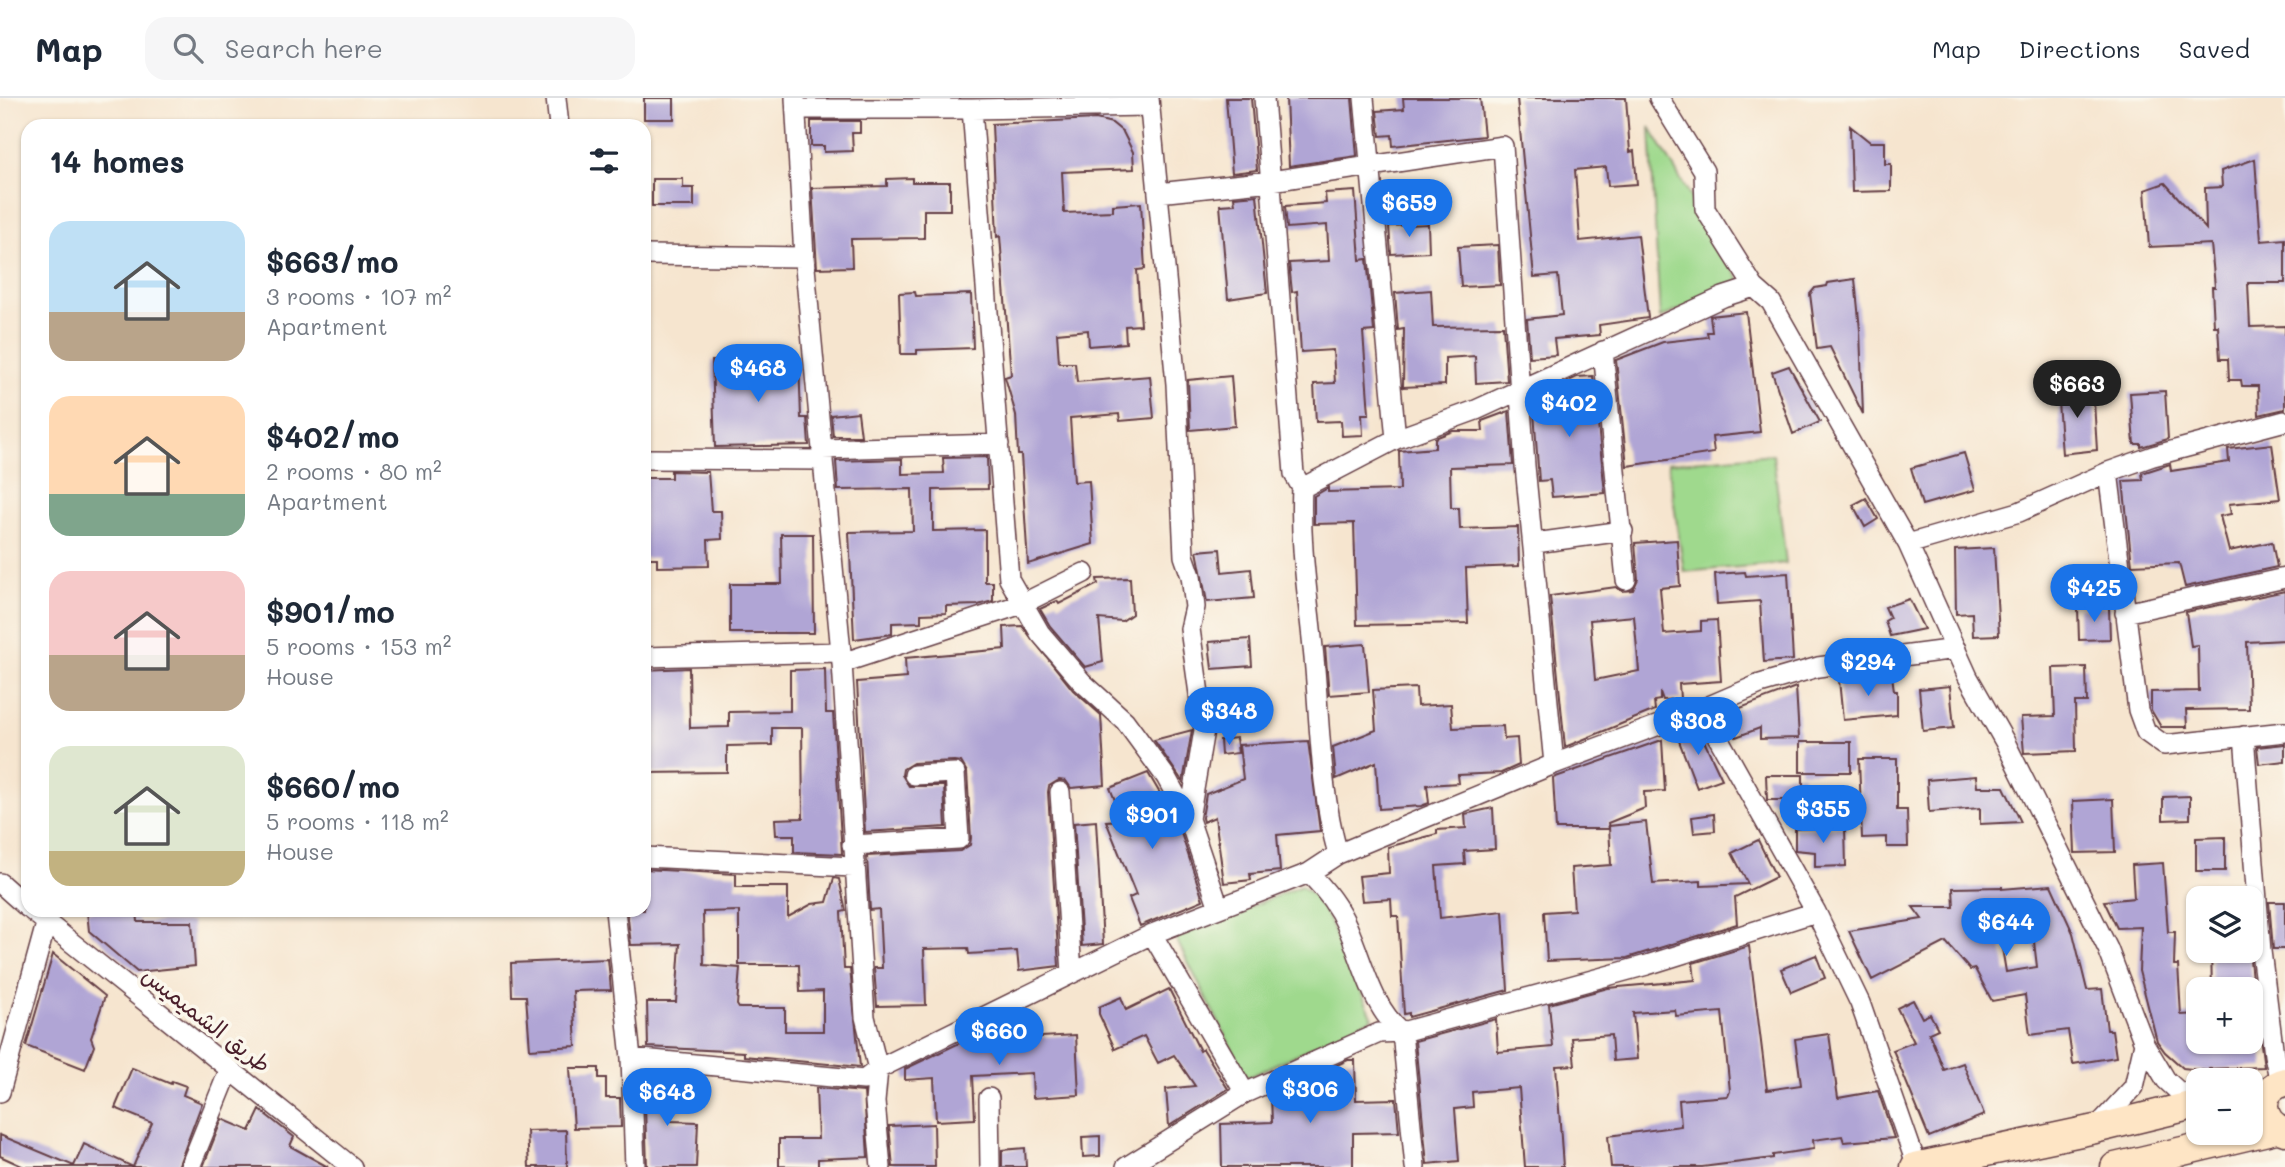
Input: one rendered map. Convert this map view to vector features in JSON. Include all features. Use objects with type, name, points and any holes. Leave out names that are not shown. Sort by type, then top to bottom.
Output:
[{"type":"main road","points":[[2272,1086],[2267,1093],[2263,1110],[2270,1124],[2281,1130]]},
{"type":"main road","points":[[1916,1167],[2186,1107]]},
{"type":"main road","points":[[2115,1167],[2145,1164],[2281,1130]]},
{"type":"street","points":[[556,98],[558,119]]},
{"type":"street","points":[[1264,98],[1294,474],[1302,488],[1306,592],[1318,720],[1332,831],[1338,854]]},
{"type":"street","points":[[1364,98],[1368,166],[1374,187],[1396,439]]},
{"type":"street","points":[[1659,98],[1704,171],[1705,209],[1754,287],[1771,302],[1909,544],[1956,649],[2108,948],[2144,1043],[2166,1080],[2178,1091],[2186,1093]]},
{"type":"street","points":[[881,1167],[875,1102],[878,1069],[865,1017],[841,658],[804,257],[796,104],[1149,102],[1176,384],[1184,556],[1191,576],[1195,607],[1191,629],[1204,730],[1189,819]]},
{"type":"street","points":[[964,105],[999,444],[1009,579],[1040,633],[1082,682],[1125,721],[1166,777],[1189,819],[1219,908]]},
{"type":"street","points":[[1158,193],[1271,181],[1503,146],[1525,466],[1535,543],[1538,614],[1554,764]]},
{"type":"street","points":[[651,255],[804,257]]},
{"type":"street","points":[[1302,488],[1396,439],[1476,410],[1723,297],[1754,287]]},
{"type":"street","points":[[1603,351],[1626,580]]},
{"type":"street","points":[[1909,544],[2019,512],[2108,472],[2154,456],[2285,421]]},
{"type":"street","points":[[651,459],[822,454],[999,444]]},
{"type":"street","points":[[2108,472],[2138,710],[2146,732],[2164,745],[2285,732]]},
{"type":"street","points":[[1535,543],[1623,531]]},
{"type":"street","points":[[651,657],[841,658],[1022,604],[1084,573]]},
{"type":"street","points":[[2125,613],[2285,578]]},
{"type":"street","points":[[631,1058],[864,1080],[878,1069],[1152,934],[1309,873],[1338,854],[1554,764],[1702,709],[1760,684],[1818,667],[1956,649]]},
{"type":"street","points":[[1702,709],[1816,912],[1860,1003],[1916,1167]]},
{"type":"street","points":[[2244,736],[2272,1086]]},
{"type":"street","points":[[852,845],[959,839],[955,773],[914,775]]},
{"type":"street","points":[[1060,792],[1072,974]]},
{"type":"street","points":[[651,857],[853,867]]},
{"type":"street","points":[[1309,873],[1328,892],[1346,924],[1387,1021],[1402,1032],[1415,1167]]},
{"type":"street","name":"طريق الشميميس","points":[[0,883],[21,902]]},
{"type":"street","points":[[1126,1167],[1149,1161],[1245,1093],[1379,1033],[1402,1032],[1647,965],[1816,912]]},
{"type":"street","name":"طريق الشميميس","points":[[38,917],[352,1167]]},
{"type":"street","points":[[616,917],[631,1058],[635,1167]]},
{"type":"street","points":[[0,1092],[46,924]]},
{"type":"street","points":[[1152,934],[1245,1093]]},
{"type":"street","points":[[2095,1129],[2134,1087],[2144,1043]]},
{"type":"street","points":[[190,1167],[230,1069]]},
{"type":"street","points":[[989,1098],[990,1167]]},
{"type":"green space","points":[[1650,127],[1742,284],[1660,318]]},
{"type":"green space","points":[[1773,454],[1786,563],[1684,572],[1668,463]]},
{"type":"green space","points":[[1301,886],[1319,899],[1373,1018],[1247,1078],[1175,937]]},
{"type":"building","points":[[644,98],[674,98],[674,119],[644,119]]},
{"type":"building","points":[[1226,98],[1251,98],[1257,170],[1232,173]]},
{"type":"building","points":[[1286,98],[1352,98],[1357,156],[1289,166]]},
{"type":"building","points":[[1403,98],[1480,98],[1484,136],[1393,146],[1392,135],[1380,136],[1377,111],[1404,109]]},
{"type":"building","points":[[1517,98],[1626,98],[1630,152],[1634,151],[1637,184],[1608,186],[1606,167],[1575,170],[1580,241],[1638,235],[1648,318],[1599,325],[1600,335],[1554,339],[1556,355],[1530,357],[1527,319],[1562,315],[1558,275],[1534,277]]},
{"type":"building","points":[[1096,119],[1112,123],[1123,132],[1133,152],[1134,169],[1062,172],[1064,213],[1113,211],[1113,205],[1141,203],[1145,269],[1137,270],[1141,325],[1125,326],[1126,343],[1089,346],[1088,330],[1057,333],[1059,363],[1075,363],[1077,382],[1150,376],[1154,418],[1120,421],[1119,414],[1070,418],[1074,482],[1089,481],[1093,544],[1028,564],[1021,455],[1018,455],[1016,415],[1005,377],[1011,375],[1000,236],[997,237],[992,124]]},
{"type":"building","points":[[811,121],[860,121],[860,133],[852,133],[853,151],[824,152],[824,146],[811,146]]},
{"type":"building","points":[[1850,126],[1870,142],[1885,142],[1885,164],[1891,164],[1891,191],[1852,192]]},
{"type":"building","points":[[2255,159],[2261,241],[2285,239],[2285,283],[2248,283],[2250,327],[2285,326],[2285,409],[2259,415],[2258,386],[2242,386],[2241,380],[2229,380],[2228,359],[2220,359],[2218,326],[2214,326],[2212,287],[2215,287],[2211,244],[2149,247],[2145,190],[2165,183],[2206,229],[2205,188],[2222,187],[2221,171]]},
{"type":"building","points":[[912,178],[912,182],[950,182],[950,210],[924,210],[924,238],[851,239],[852,267],[817,268],[812,188],[887,186],[887,179]]},
{"type":"building","points":[[652,179],[683,179],[683,188],[694,188],[694,206],[652,206]]},
{"type":"building","points":[[1355,191],[1360,260],[1367,259],[1374,331],[1363,332],[1369,414],[1362,414],[1363,435],[1342,436],[1341,421],[1316,422],[1314,384],[1335,383],[1333,350],[1301,352],[1297,291],[1292,292],[1289,263],[1329,261],[1327,225],[1287,228],[1285,206],[1326,203],[1325,193]]},
{"type":"building","points":[[1257,195],[1267,293],[1228,299],[1220,205],[1235,204],[1234,197]]},
{"type":"building","points":[[1428,224],[1429,252],[1391,254],[1389,226]]},
{"type":"building","points":[[1498,245],[1500,285],[1461,287],[1458,247]]},
{"type":"building","points":[[1855,279],[1863,414],[1830,347],[1817,349],[1810,294],[1815,288],[1827,286],[1828,283]]},
{"type":"building","points":[[1431,290],[1433,327],[1503,326],[1507,381],[1476,383],[1475,356],[1445,358],[1445,385],[1403,387],[1404,329],[1398,330],[1395,293]]},
{"type":"building","points":[[915,292],[916,296],[971,294],[973,348],[917,350],[917,354],[901,354],[899,293]]},
{"type":"building","points":[[1746,312],[1760,432],[1712,437],[1714,453],[1627,466],[1616,360],[1663,342],[1708,337],[1707,332],[1712,332],[1710,316]]},
{"type":"building","points":[[799,359],[801,418],[807,418],[809,445],[715,447],[712,361]]},
{"type":"building","points":[[1789,366],[1820,422],[1793,434],[1772,372]]},
{"type":"building","points":[[1231,376],[1235,426],[1190,430],[1188,380]]},
{"type":"building","points":[[1593,376],[1605,493],[1552,497],[1550,480],[1539,481],[1533,398],[1577,377]]},
{"type":"building","points":[[2093,386],[2097,450],[2062,454],[2057,389]]},
{"type":"building","points":[[2165,391],[2168,439],[2141,447],[2141,444],[2134,444],[2130,393]]},
{"type":"building","points":[[1509,411],[1513,465],[1450,467],[1451,508],[1459,508],[1460,529],[1518,527],[1519,566],[1466,568],[1468,623],[1357,625],[1354,523],[1314,524],[1314,496],[1328,488],[1328,492],[1400,490],[1399,451],[1435,448],[1435,438],[1453,431],[1483,431],[1482,421]]},
{"type":"building","points":[[858,412],[861,436],[833,436],[831,415]]},
{"type":"building","points":[[2272,444],[2280,499],[2229,504],[2231,514],[2220,516],[2229,551],[2272,542],[2277,567],[2185,587],[2179,563],[2132,565],[2123,481],[2143,480],[2142,473],[2170,464],[2171,471],[2229,462],[2228,449]]},
{"type":"building","points":[[1964,453],[1975,490],[1922,505],[1911,468]]},
{"type":"building","points":[[987,457],[988,489],[933,490],[933,531],[985,530],[985,582],[993,582],[993,601],[978,605],[946,606],[946,613],[921,614],[921,622],[892,623],[892,634],[854,639],[849,532],[913,531],[912,489],[838,490],[836,461],[902,459],[902,474],[944,473],[943,458]]},
{"type":"building","points":[[671,471],[708,472],[711,511],[721,511],[722,539],[708,540],[709,566],[657,567],[657,558],[651,558],[651,478],[671,478]]},
{"type":"building","points":[[1866,498],[1878,519],[1865,527],[1853,505]]},
{"type":"building","points":[[781,534],[813,534],[814,633],[730,633],[730,584],[782,584]]},
{"type":"building","points":[[1677,540],[1680,586],[1660,588],[1664,634],[1701,631],[1701,621],[1717,620],[1721,681],[1679,684],[1680,699],[1663,700],[1660,692],[1660,700],[1654,701],[1655,710],[1565,747],[1550,596],[1616,587],[1622,591],[1633,590],[1638,579],[1635,543]],"holes":[[[1634,616],[1639,671],[1595,680],[1590,620]]]},
{"type":"building","points":[[1994,548],[1999,635],[1973,636],[1972,613],[1956,614],[1955,550]]},
{"type":"building","points":[[1220,549],[1222,572],[1251,569],[1254,598],[1207,602],[1197,551]]},
{"type":"building","points":[[1745,572],[1746,576],[1788,573],[1793,660],[1764,662],[1760,601],[1717,604],[1715,574]]},
{"type":"building","points":[[1130,578],[1132,614],[1122,621],[1099,619],[1103,662],[1085,667],[1050,626],[1040,609],[1057,601],[1059,604],[1098,584],[1097,579]]},
{"type":"building","points":[[2285,591],[2285,640],[2247,642],[2249,709],[2186,710],[2187,727],[2161,727],[2151,710],[2151,692],[2199,691],[2198,645],[2191,646],[2186,612]]},
{"type":"building","points":[[1909,599],[1924,629],[1890,636],[1885,621],[1890,618],[1885,607]]},
{"type":"building","points":[[2109,607],[2110,639],[2079,640],[2078,608]]},
{"type":"building","points":[[1022,626],[1073,690],[1101,715],[1105,785],[1071,788],[1066,781],[1059,780],[1049,786],[1059,966],[1019,971],[1017,951],[969,954],[968,948],[924,949],[926,1005],[877,1006],[874,968],[882,968],[879,909],[870,910],[867,856],[960,851],[970,845],[967,772],[961,762],[954,761],[913,763],[903,769],[902,775],[909,786],[944,786],[946,827],[865,832],[857,682],[906,678],[905,658],[1005,649],[1004,627]]},
{"type":"building","points":[[1250,639],[1252,666],[1212,669],[1209,642]]},
{"type":"building","points":[[1365,644],[1369,692],[1329,695],[1325,647]]},
{"type":"building","points":[[2086,667],[2087,702],[2075,702],[2076,751],[2024,753],[2021,717],[2055,716],[2053,668]]},
{"type":"building","points":[[689,668],[690,728],[729,727],[729,712],[790,711],[790,670],[825,669],[826,713],[833,713],[842,854],[794,852],[794,835],[776,835],[775,819],[803,818],[802,728],[772,728],[772,745],[727,746],[727,772],[651,773],[651,670]]},
{"type":"building","points":[[1892,675],[1894,691],[1897,691],[1897,715],[1843,720],[1839,680]]},
{"type":"building","points":[[1950,686],[1954,728],[1923,731],[1919,689]]},
{"type":"building","points":[[1796,687],[1799,738],[1760,739],[1760,728],[1736,737],[1727,713]]},
{"type":"building","points":[[1416,688],[1417,706],[1451,704],[1453,728],[1503,726],[1504,739],[1517,738],[1519,765],[1501,773],[1458,775],[1459,783],[1427,785],[1429,803],[1421,806],[1379,809],[1376,762],[1336,779],[1333,747],[1376,730],[1373,690]]},
{"type":"building","points":[[1696,724],[1722,779],[1697,788],[1676,733]]},
{"type":"building","points":[[1192,730],[1183,782],[1154,740]]},
{"type":"building","points":[[1236,738],[1238,753],[1221,755],[1220,740]]},
{"type":"building","points":[[1662,740],[1665,791],[1644,792],[1645,808],[1608,823],[1609,829],[1556,829],[1553,778]]},
{"type":"building","points":[[1308,741],[1320,831],[1277,835],[1280,871],[1250,874],[1251,880],[1224,883],[1215,817],[1203,822],[1202,818],[1206,794],[1243,779],[1239,745]]},
{"type":"building","points":[[1800,742],[1851,742],[1851,772],[1800,772]]},
{"type":"building","points":[[2285,744],[2285,761],[2259,764],[2257,747]]},
{"type":"building","points":[[1859,759],[1897,759],[1897,810],[1907,810],[1908,847],[1887,847],[1887,837],[1862,838]]},
{"type":"building","points":[[1148,773],[1178,824],[1203,900],[1140,926],[1129,898],[1136,895],[1106,821],[1123,820],[1110,788]]},
{"type":"building","points":[[1766,775],[1803,775],[1803,800],[1767,800]]},
{"type":"building","points":[[1976,776],[1977,787],[2004,787],[2021,822],[1980,824],[1980,808],[1929,812],[1927,780]]},
{"type":"building","points":[[2190,796],[2190,819],[2163,820],[2163,797]]},
{"type":"building","points":[[2113,799],[2115,852],[2075,853],[2073,801]]},
{"type":"building","points":[[1493,808],[1495,849],[1464,851],[1465,864],[1436,866],[1440,918],[1503,911],[1508,990],[1409,1017],[1409,1013],[1404,1014],[1398,916],[1392,916],[1391,899],[1362,901],[1359,876],[1389,873],[1388,847],[1437,834],[1437,830],[1466,828],[1465,814]]},
{"type":"building","points":[[1714,814],[1715,831],[1694,833],[1692,817]]},
{"type":"building","points":[[1096,821],[1103,944],[1082,946],[1074,823]]},
{"type":"building","points":[[1646,822],[1653,884],[1701,881],[1701,886],[1748,884],[1732,853],[1758,840],[1776,877],[1735,897],[1737,924],[1627,958],[1547,961],[1544,912],[1574,910],[1571,868],[1611,865],[1609,826]]},
{"type":"building","points":[[1845,827],[1846,866],[1815,867],[1815,852],[1795,850],[1795,829]]},
{"type":"building","points":[[2225,837],[2225,871],[2196,871],[2196,838]]},
{"type":"building","points":[[2163,863],[2168,932],[2175,932],[2174,965],[2178,965],[2181,1015],[2186,1015],[2186,1054],[2262,1054],[2264,1067],[2183,1068],[2157,1041],[2139,971],[2141,927],[2117,928],[2104,901],[2134,898],[2132,865]]},
{"type":"building","points":[[651,869],[736,874],[736,887],[788,887],[788,917],[812,904],[827,902],[834,878],[839,879],[846,911],[841,912],[844,969],[850,969],[860,1067],[744,1056],[744,1052],[648,1047],[647,1002],[676,1002],[680,944],[631,945],[628,917],[651,917]],"holes":[[[739,911],[739,965],[799,965],[800,992],[823,991],[823,1031],[785,1031],[785,1008],[739,1008],[740,968],[704,965],[703,912]]]},
{"type":"building","points":[[2051,885],[2073,933],[2087,990],[2102,989],[2107,1030],[2112,1030],[2116,1057],[2073,1064],[2068,1030],[2030,1035],[2025,995],[1992,1001],[1975,969],[1970,970],[1946,942],[1872,980],[1849,931],[1922,919],[1913,907],[1954,907],[1953,888],[2002,889]],"holes":[[[2033,933],[2037,967],[2006,972],[2000,936]]]},
{"type":"building","points":[[2269,902],[2285,902],[2285,949],[2273,949]]},
{"type":"building","points":[[88,917],[138,917],[138,922],[192,922],[195,966],[137,972],[89,931]]},
{"type":"building","points":[[1749,946],[1767,1090],[1801,1085],[1795,1039],[1829,1034],[1838,1098],[1878,1091],[1894,1138],[1844,1142],[1842,1136],[1813,1140],[1814,1149],[1773,1155],[1773,1158],[1702,1167],[1611,1167],[1608,1136],[1681,1126],[1679,1100],[1728,1096],[1730,1091],[1722,1012],[1676,1016],[1675,1010],[1633,1013],[1637,1059],[1613,1061],[1611,1035],[1572,1038],[1575,1065],[1556,1066],[1563,1167],[1525,1167],[1519,1088],[1472,1092],[1473,1107],[1455,1109],[1459,1161],[1427,1164],[1415,1041],[1496,1019],[1498,1052],[1553,1047],[1549,1004],[1608,988],[1695,980],[1693,963]]},
{"type":"building","points":[[53,954],[105,996],[91,1038],[94,1046],[85,1069],[26,1046]]},
{"type":"building","points":[[1816,955],[1825,978],[1791,992],[1781,969]]},
{"type":"building","points":[[608,959],[611,990],[573,991],[576,1046],[530,1049],[526,996],[512,996],[511,963]]},
{"type":"building","points":[[2211,963],[2250,963],[2252,977],[2212,977]]},
{"type":"building","points":[[1169,989],[1200,1051],[1203,1049],[1228,1089],[1169,1126],[1166,1089],[1195,1086],[1174,1055],[1158,1063],[1144,1036],[1115,1049],[1099,1014],[1099,1007],[1121,997],[1126,1010]]},
{"type":"building","points":[[1913,1000],[1922,1018],[1930,1014],[1938,1029],[1929,1033],[1944,1070],[1963,1063],[1984,1115],[1929,1137],[1893,1050],[1914,1042],[1897,1008]]},
{"type":"building","points":[[1024,1023],[1024,1038],[1076,1035],[1079,1095],[1033,1098],[1032,1073],[973,1076],[975,1119],[936,1121],[934,1078],[905,1080],[905,1069],[972,1037],[981,1036],[981,1032],[997,1024]]},
{"type":"building","points":[[1348,1060],[1355,1060],[1356,1100],[1396,1099],[1399,1132],[1353,1133],[1353,1167],[1222,1167],[1221,1124],[1272,1122],[1271,1095]]},
{"type":"building","points":[[132,1068],[171,1084],[172,1081],[186,1086],[183,1095],[202,1103],[178,1167],[133,1167],[152,1123],[115,1108]]},
{"type":"building","points":[[570,1068],[599,1068],[599,1078],[606,1078],[606,1098],[620,1098],[621,1127],[574,1128]]},
{"type":"building","points":[[648,1072],[670,1074],[671,1121],[698,1122],[696,1167],[647,1167],[644,1075]]},
{"type":"building","points":[[816,1088],[864,1092],[868,1157],[818,1159],[818,1167],[779,1166],[779,1139],[818,1139]]},
{"type":"building","points":[[260,1110],[294,1137],[290,1146],[328,1167],[203,1167],[222,1119],[250,1131]]},
{"type":"building","points":[[934,1124],[935,1167],[893,1167],[889,1126]]},
{"type":"building","points":[[566,1130],[567,1167],[529,1167],[527,1131]]},
{"type":"building","points":[[0,1135],[74,1166],[84,1144],[133,1167],[24,1167],[0,1156]]},
{"type":"building","points":[[1100,1136],[1100,1156],[1083,1157],[1082,1137]]},
{"type":"building","points":[[1025,1148],[1026,1167],[1002,1167],[1002,1150]]}]
